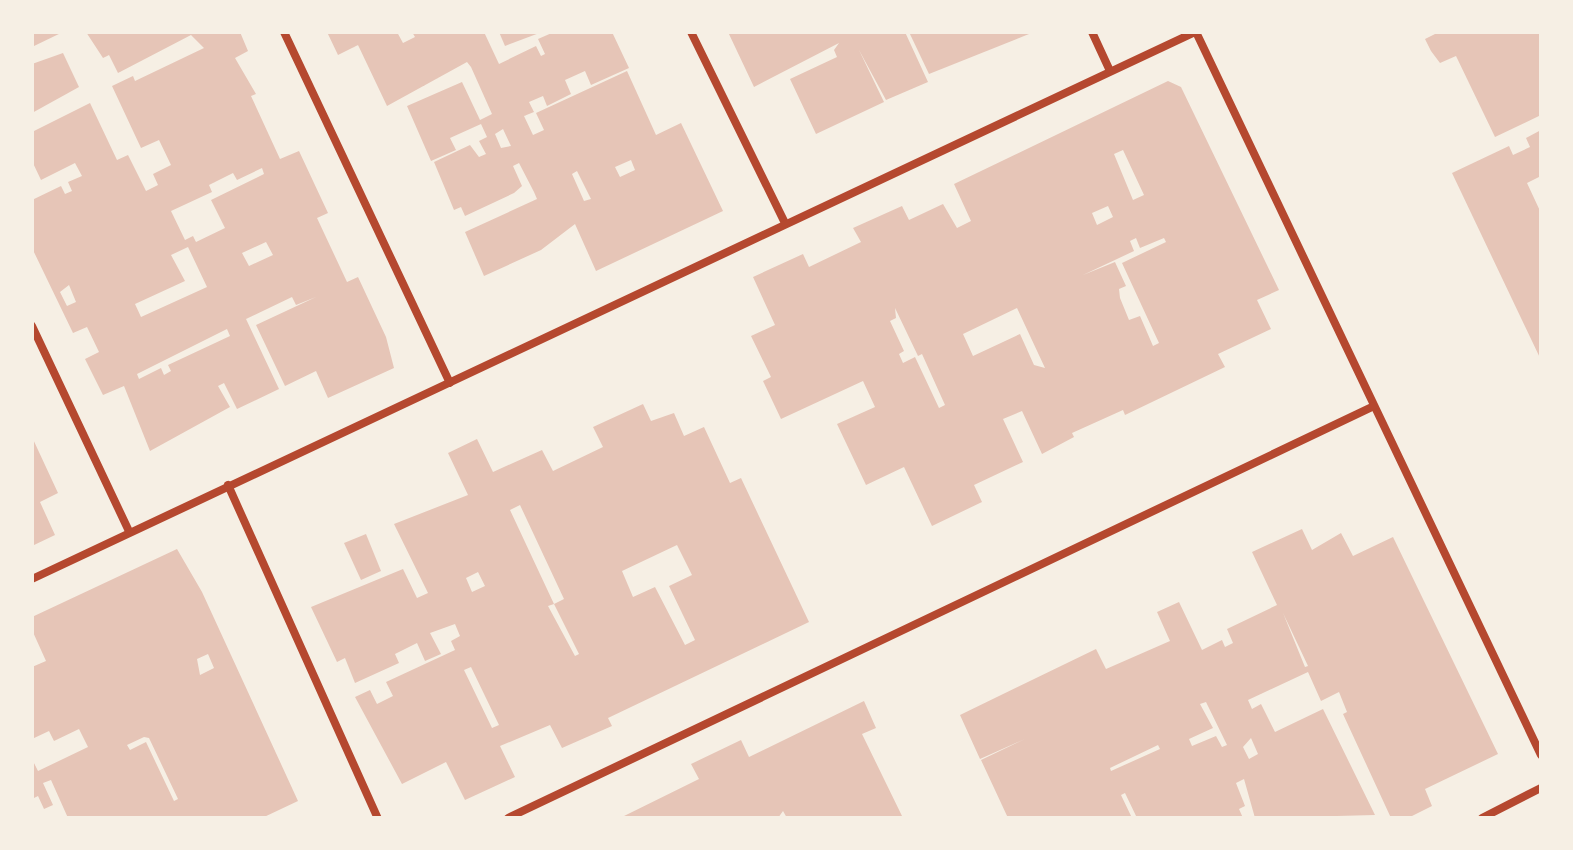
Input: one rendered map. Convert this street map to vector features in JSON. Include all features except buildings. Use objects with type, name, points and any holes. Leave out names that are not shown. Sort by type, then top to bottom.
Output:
[{"type":"street","points":[[284,32],[450,383]]},
{"type":"street","points":[[691,32],[785,223]]},
{"type":"street","points":[[1092,32],[1110,71]]},
{"type":"street","points":[[32,579],[1196,32],[1372,407],[1541,755]]},
{"type":"street","points":[[32,326],[129,531]]},
{"type":"street","points":[[508,818],[1372,407]]},
{"type":"street","points":[[228,485],[378,818]]},
{"type":"street","points":[[1482,818],[1541,788]]}]
